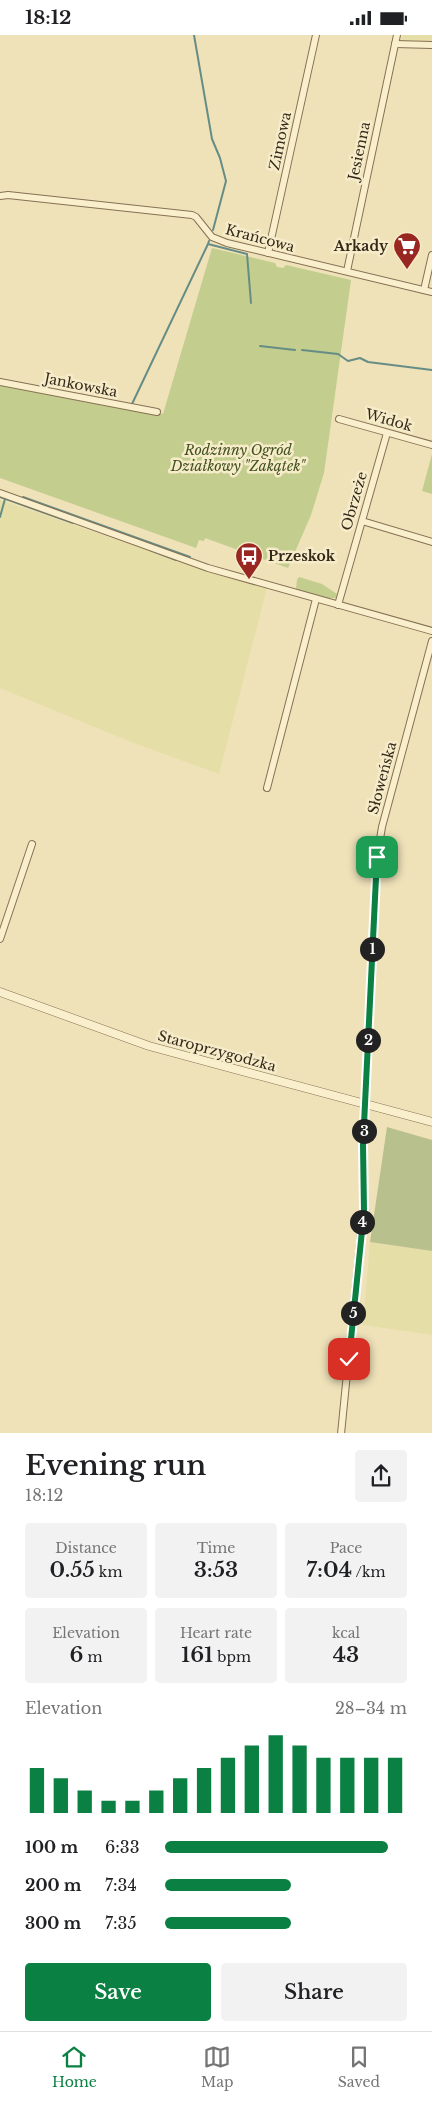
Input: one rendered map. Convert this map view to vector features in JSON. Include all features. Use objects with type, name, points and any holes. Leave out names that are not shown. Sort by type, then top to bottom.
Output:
[{"type":"street","name":"Zimowa","points":[[268,253],[316,35]]},
{"type":"street","name":"Jesienna","points":[[347,271],[397,35]]},
{"type":"street","points":[[395,44],[432,45]]},
{"type":"street","name":"Krańcowa","points":[[0,196],[8,195],[192,215],[196,217],[212,237],[218,240],[432,292]]},
{"type":"street","points":[[424,290],[432,255]]},
{"type":"street","name":"Jankowska","points":[[0,382],[157,412]]},
{"type":"street","name":"Widok","points":[[339,419],[432,445]]},
{"type":"street","name":"Obrzeże","points":[[338,605],[387,433]]},
{"type":"street","points":[[0,493],[208,568],[432,631]]},
{"type":"street","points":[[362,521],[432,543]]},
{"type":"street","points":[[266,788],[316,599]]},
{"type":"street","name":"Słoweńska","points":[[342,1433],[364,1211],[362,1158],[377,857],[382,827],[432,641]]},
{"type":"street","points":[[0,939],[32,844]]},
{"type":"street","name":"Staroprzygodzka","points":[[0,992],[149,1046],[432,1122]]},
{"type":"shaded area","points":[[403,35],[432,35],[432,41],[402,41]]},
{"type":"shaded area","points":[[0,500],[176,560],[267,588],[219,774],[131,742],[0,688]]},
{"type":"shaded area","points":[[370,1242],[432,1251],[432,1335],[363,1325]]},
{"type":"green space","name":"Rodzinny Ogród Działkowy \"Zakątek\"","points":[[212,248],[275,263],[277,267],[283,268],[286,265],[351,280],[324,473],[311,515],[288,568],[205,538],[204,541],[199,540],[196,548],[0,478],[0,385],[163,414]]},
{"type":"green space","points":[[432,454],[432,494],[422,491]]},
{"type":"green space","points":[[299,577],[322,584],[337,594],[336,598],[328,598],[296,589]]},
{"type":"green space","points":[[387,1127],[432,1140],[432,1251],[370,1242]]},
{"type":"waterway","points":[[194,35],[212,139],[220,158],[226,181],[213,230]]},
{"type":"waterway","points":[[209,241],[208,244],[247,254],[251,303]]},
{"type":"waterway","points":[[132,404],[208,244]]},
{"type":"waterway","points":[[260,346],[295,350]]},
{"type":"waterway","points":[[302,350],[338,354],[348,361],[360,358],[368,362],[432,370]]},
{"type":"waterway","points":[[0,497],[73,523]]},
{"type":"waterway","points":[[23,497],[190,557]]},
{"type":"waterway","points":[[0,517],[5,499]]},
{"type":"waterway","points":[[150,550],[176,560]]},
{"type":"place","name":"Arkady","points":[[407,270]]},
{"type":"place","name":"Przeskok","points":[[249,580]]},
{"type":"route","points":[[349,1359],[364,1211],[362,1158],[377,857]]}]
